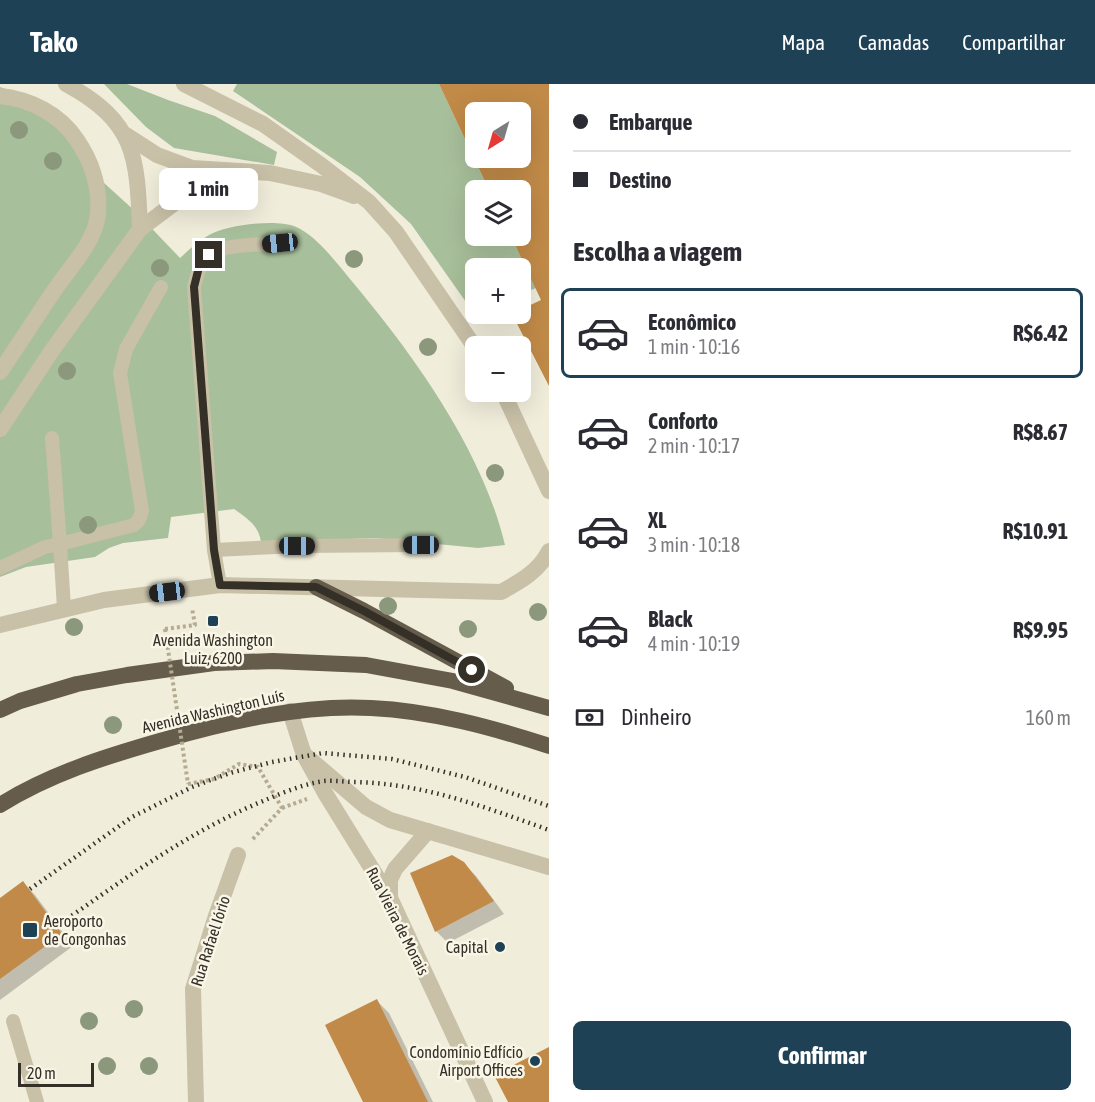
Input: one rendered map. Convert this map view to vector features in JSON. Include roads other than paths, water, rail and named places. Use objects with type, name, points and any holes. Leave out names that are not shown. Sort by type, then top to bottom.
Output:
[{"type":"highway","points":[[316,587],[541,705]]},
{"type":"highway","name":"Avenida Washington Luís","points":[[0,710],[20,701],[76,684],[214,663],[273,661],[366,665],[453,681],[541,705]]},
{"type":"highway","name":"Avenida Washington Luís","points":[[0,806],[76,766],[200,729],[290,711],[370,708],[440,716],[510,733],[549,746]]},
{"type":"street","points":[[66,84],[83,93],[108,112],[126,135],[138,174],[140,229]]},
{"type":"street","points":[[184,84],[263,124],[369,202],[396,232],[467,336]]},
{"type":"street","points":[[0,96],[16,98],[39,106],[56,118],[74,136],[90,159],[97,186],[98,215],[89,241],[0,372]]},
{"type":"street","points":[[126,135],[172,162],[192,168],[270,172],[321,184],[369,202]]},
{"type":"street","points":[[0,429],[53,349],[140,229],[204,181],[236,171]]},
{"type":"street","points":[[508,402],[549,491]]},
{"type":"street","points":[[0,625],[104,600],[220,585],[501,592],[527,577],[544,561],[549,551]]},
{"type":"street","name":"Rua Vieira de Morais","points":[[290,711],[304,754],[325,793],[390,898],[485,1102]]},
{"type":"street","points":[[304,754],[372,810],[390,820],[549,867]]},
{"type":"street","points":[[390,898],[390,880],[395,869],[428,831]]},
{"type":"street","name":"Rua Rafael Iório","points":[[196,1102],[193,989],[238,855]]},
{"type":"lane","points":[[220,585],[214,550],[194,287],[199,267],[209,255],[219,249],[280,243]]},
{"type":"lane","points":[[0,568],[45,547],[134,525],[139,520],[142,511],[120,374],[126,350],[161,287]]},
{"type":"lane","points":[[52,438],[64,608]]},
{"type":"lane","points":[[214,550],[297,546],[421,545]]},
{"type":"lane","points":[[13,1021],[37,1102]]},
{"type":"railway","points":[[30,889],[132,817],[192,787],[230,773],[272,762],[323,753],[392,759],[465,777],[549,806]]},
{"type":"railway","points":[[57,926],[106,891],[208,827],[270,798],[316,782],[332,781],[407,787],[478,805],[549,830]]},
{"type":"place","name":"Avenida Washington Luiz, 6200","points":[[213,621]]},
{"type":"place","name":"Aeroporto de Congonhas","points":[[30,930]]},
{"type":"place","name":"Capital","points":[[500,947]]},
{"type":"place","name":"Condomínio Edfício Airport Offices","points":[[535,1061]]}]
